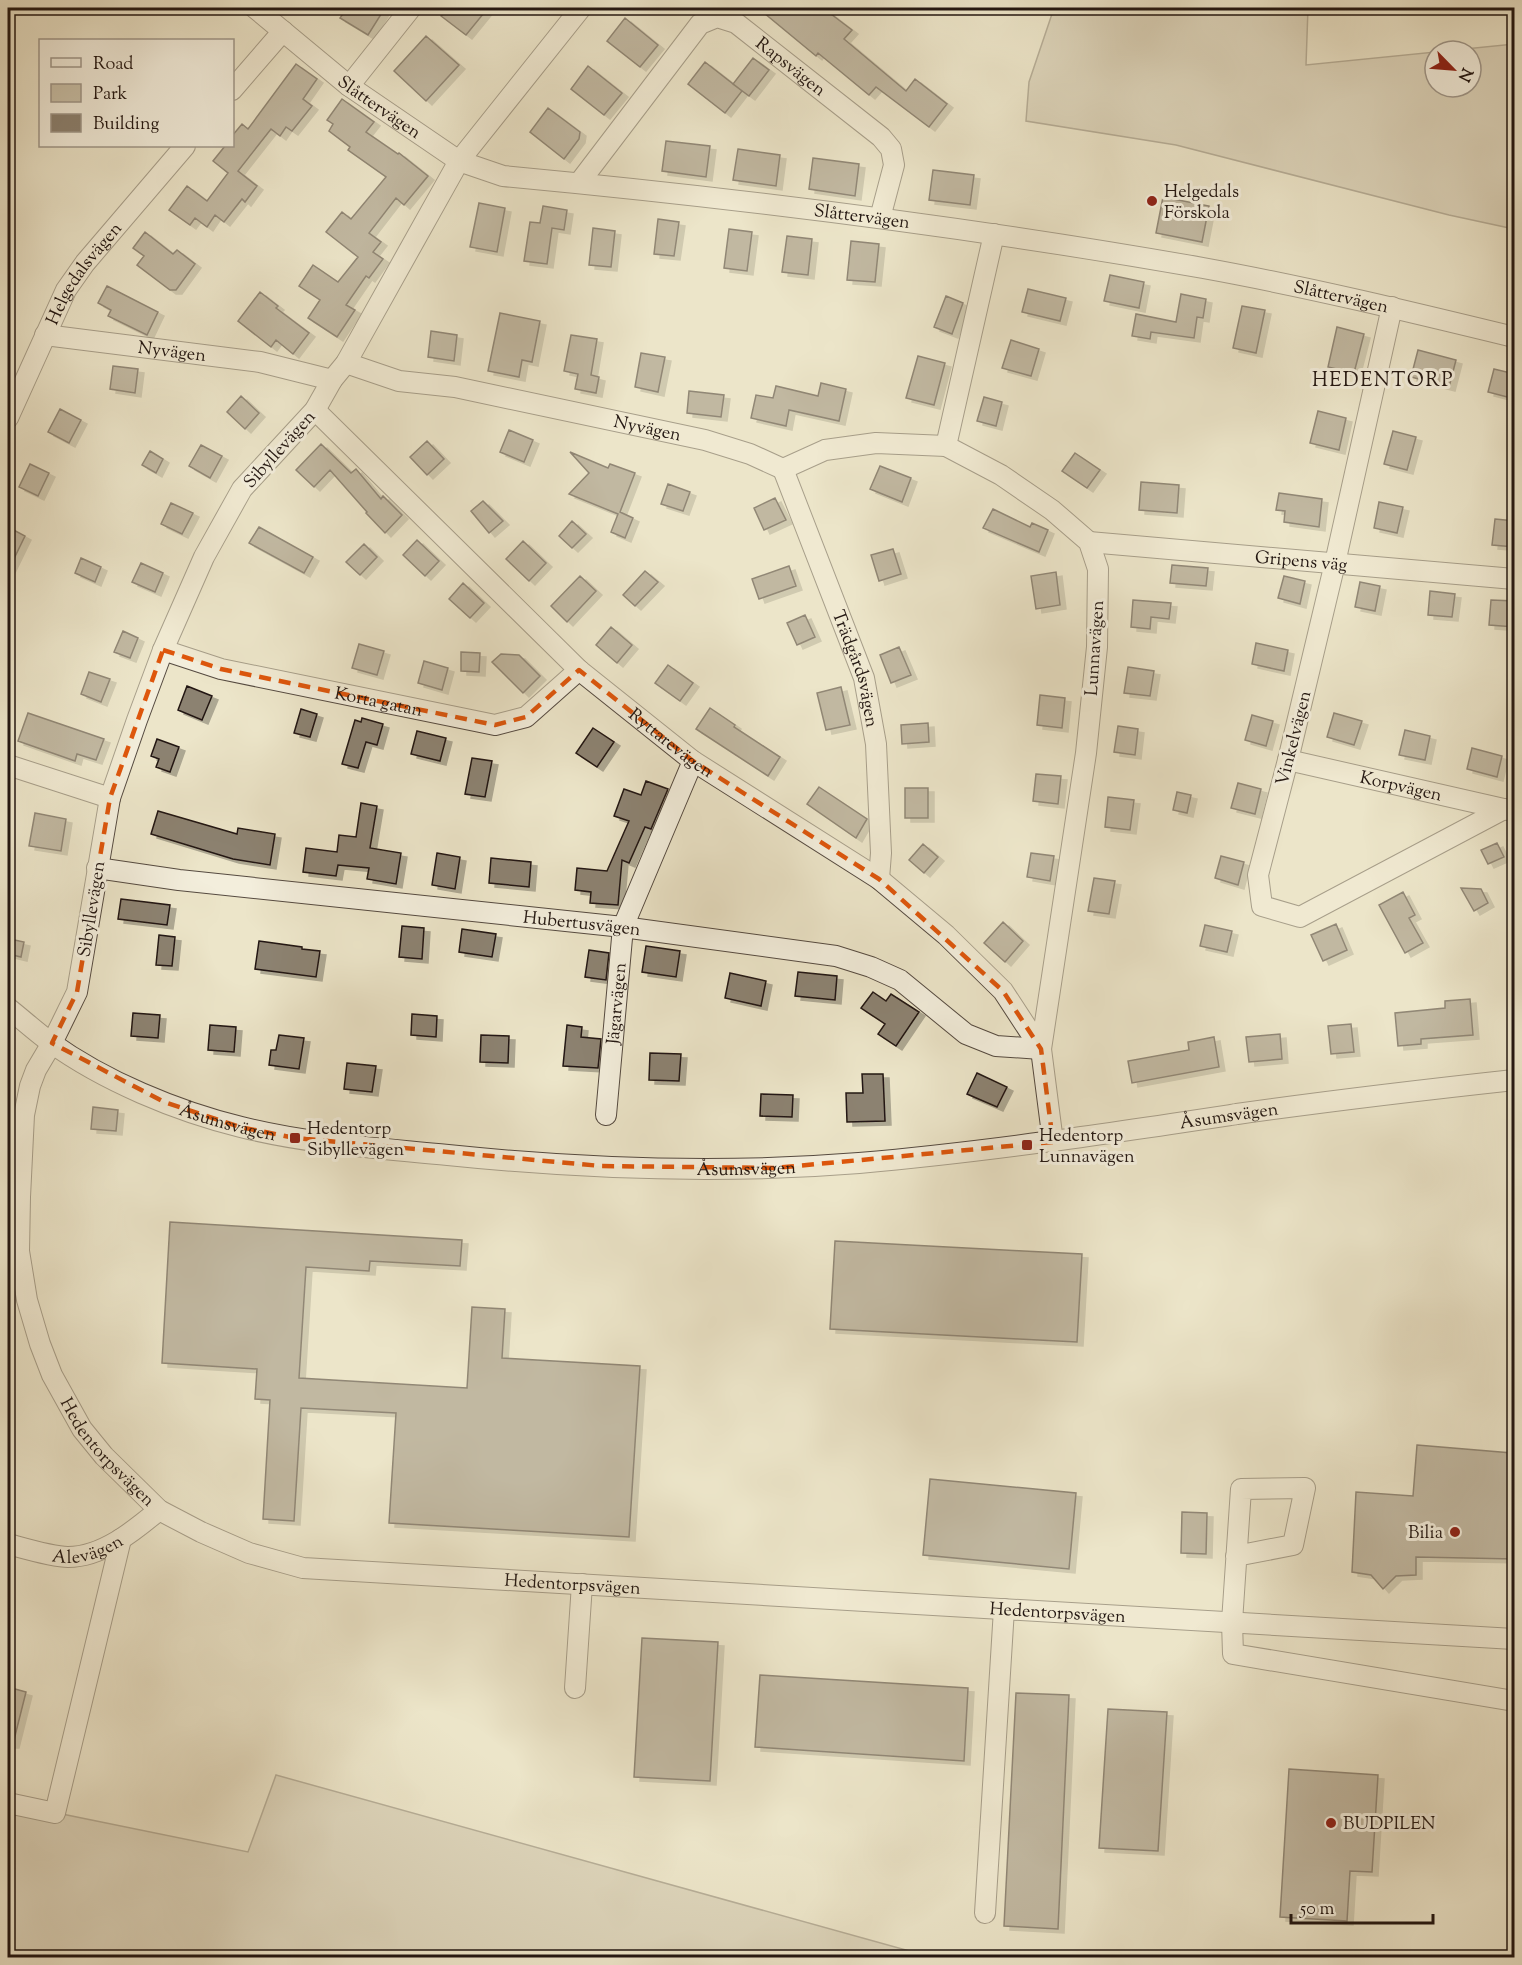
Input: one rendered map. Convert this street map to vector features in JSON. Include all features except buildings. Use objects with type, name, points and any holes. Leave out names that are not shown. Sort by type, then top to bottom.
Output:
[{"type":"street","name":"Slåttervägen","points":[[255,8],[349,86],[459,161],[504,176],[880,218],[994,234],[1205,268],[1392,307],[1515,338]]},
{"type":"street","points":[[349,86],[411,8]]},
{"type":"street","name":"Sibyllevägen","points":[[52,1043],[77,992],[110,798],[136,720],[163,650],[204,557],[242,489],[315,410],[332,380],[346,363],[459,161],[582,8]]},
{"type":"street","name":"Rapsvägen","points":[[579,183],[700,24],[717,17],[736,23],[881,136],[891,149],[894,165],[880,218]]},
{"type":"street","points":[[234,88],[283,31]]},
{"type":"street","name":"Helgedalsvägen","points":[[8,418],[66,290],[85,263],[184,147]]},
{"type":"street","points":[[946,446],[994,234]]},
{"type":"street","name":"Vinkelvägen","points":[[1392,307],[1335,563],[1258,875],[1262,906],[1300,917],[1509,810]]},
{"type":"street","name":"Nyvägen","points":[[45,335],[260,362],[332,380]]},
{"type":"street","name":"Nyvägen","points":[[346,363],[399,381],[455,387],[705,441],[750,454],[783,469]]},
{"type":"street","name":"Ryttarevägen","points":[[315,410],[579,670],[693,761],[879,879],[946,935],[1003,991],[1041,1049]]},
{"type":"street","points":[[783,469],[825,450],[876,443],[946,446],[1001,475],[1052,510],[1089,542]]},
{"type":"street","name":"Trädgårdsvägen","points":[[783,469],[864,678],[876,744],[881,853],[879,879]]},
{"type":"street","name":"Gripens väg","points":[[1089,542],[1515,579]]},
{"type":"street","name":"Lunnavägen","points":[[1053,1142],[1041,1049],[1086,753],[1097,647],[1098,569],[1089,542]]},
{"type":"street","name":"Korta gatan","points":[[163,650],[221,669],[495,725],[526,717],[579,670]]},
{"type":"street","name":"Korpvägen","points":[[1288,760],[1509,810]]},
{"type":"street","name":"Jägarvägen","points":[[606,1115],[623,927],[693,761]]},
{"type":"street","points":[[8,765],[110,798]]},
{"type":"street","name":"Hubertusvägen","points":[[97,868],[190,881],[623,927],[836,956],[871,967],[900,980],[966,1034],[996,1046],[1041,1049]]},
{"type":"street","name":"Åsumsvägen","points":[[8,1008],[52,1043],[126,1085],[194,1113],[240,1127],[295,1138],[484,1159],[682,1169],[776,1168],[857,1163],[1053,1142],[1264,1111],[1515,1080]]},
{"type":"street","name":"Hedentorpsvägen","points":[[52,1043],[36,1070],[24,1115],[19,1251],[27,1300],[39,1344],[52,1375],[82,1429],[104,1456],[159,1509],[201,1532],[249,1553],[303,1568],[1509,1638]]},
{"type":"street","points":[[1236,1556],[1293,1545],[1305,1488],[1241,1490],[1236,1556],[1232,1622],[1233,1654],[1515,1701]]},
{"type":"street","name":"Alevägen","points":[[8,1544],[68,1557],[94,1552],[121,1539],[159,1509]]},
{"type":"street","points":[[8,1803],[55,1813],[121,1539]]},
{"type":"street","points":[[575,1688],[582,1584]]},
{"type":"street","points":[[985,1913],[1004,1609]]},
{"type":"highlighted area","points":[[163,650],[221,669],[495,725],[526,717],[579,670],[693,761],[879,879],[1003,991],[1041,1049],[1053,1142],[775,1168],[601,1166],[295,1138],[240,1127],[164,1102],[52,1043],[77,992],[110,798]]},
{"type":"green space","points":[[1054,8],[1308,8],[1306,65],[1423,53],[1423,99],[1483,99],[1483,47],[1514,44],[1514,229],[1449,215],[1176,145],[1026,121],[1029,82]]},
{"type":"green space","points":[[276,1775],[931,1957],[8,1957],[8,1803],[248,1852]]},
{"type":"place","name":"Helgedals Förskola","points":[[1152,201]]},
{"type":"place","name":"Hedentorp Sibyllevägen","points":[[295,1138]]},
{"type":"place","name":"Hedentorp Lunnavägen","points":[[1027,1145]]},
{"type":"place","name":"Bilia","points":[[1455,1532]]},
{"type":"place","name":"BUDPILEN","points":[[1331,1823]]},
{"type":"district","name":"HEDENTORP","points":[[1383,379]]}]
